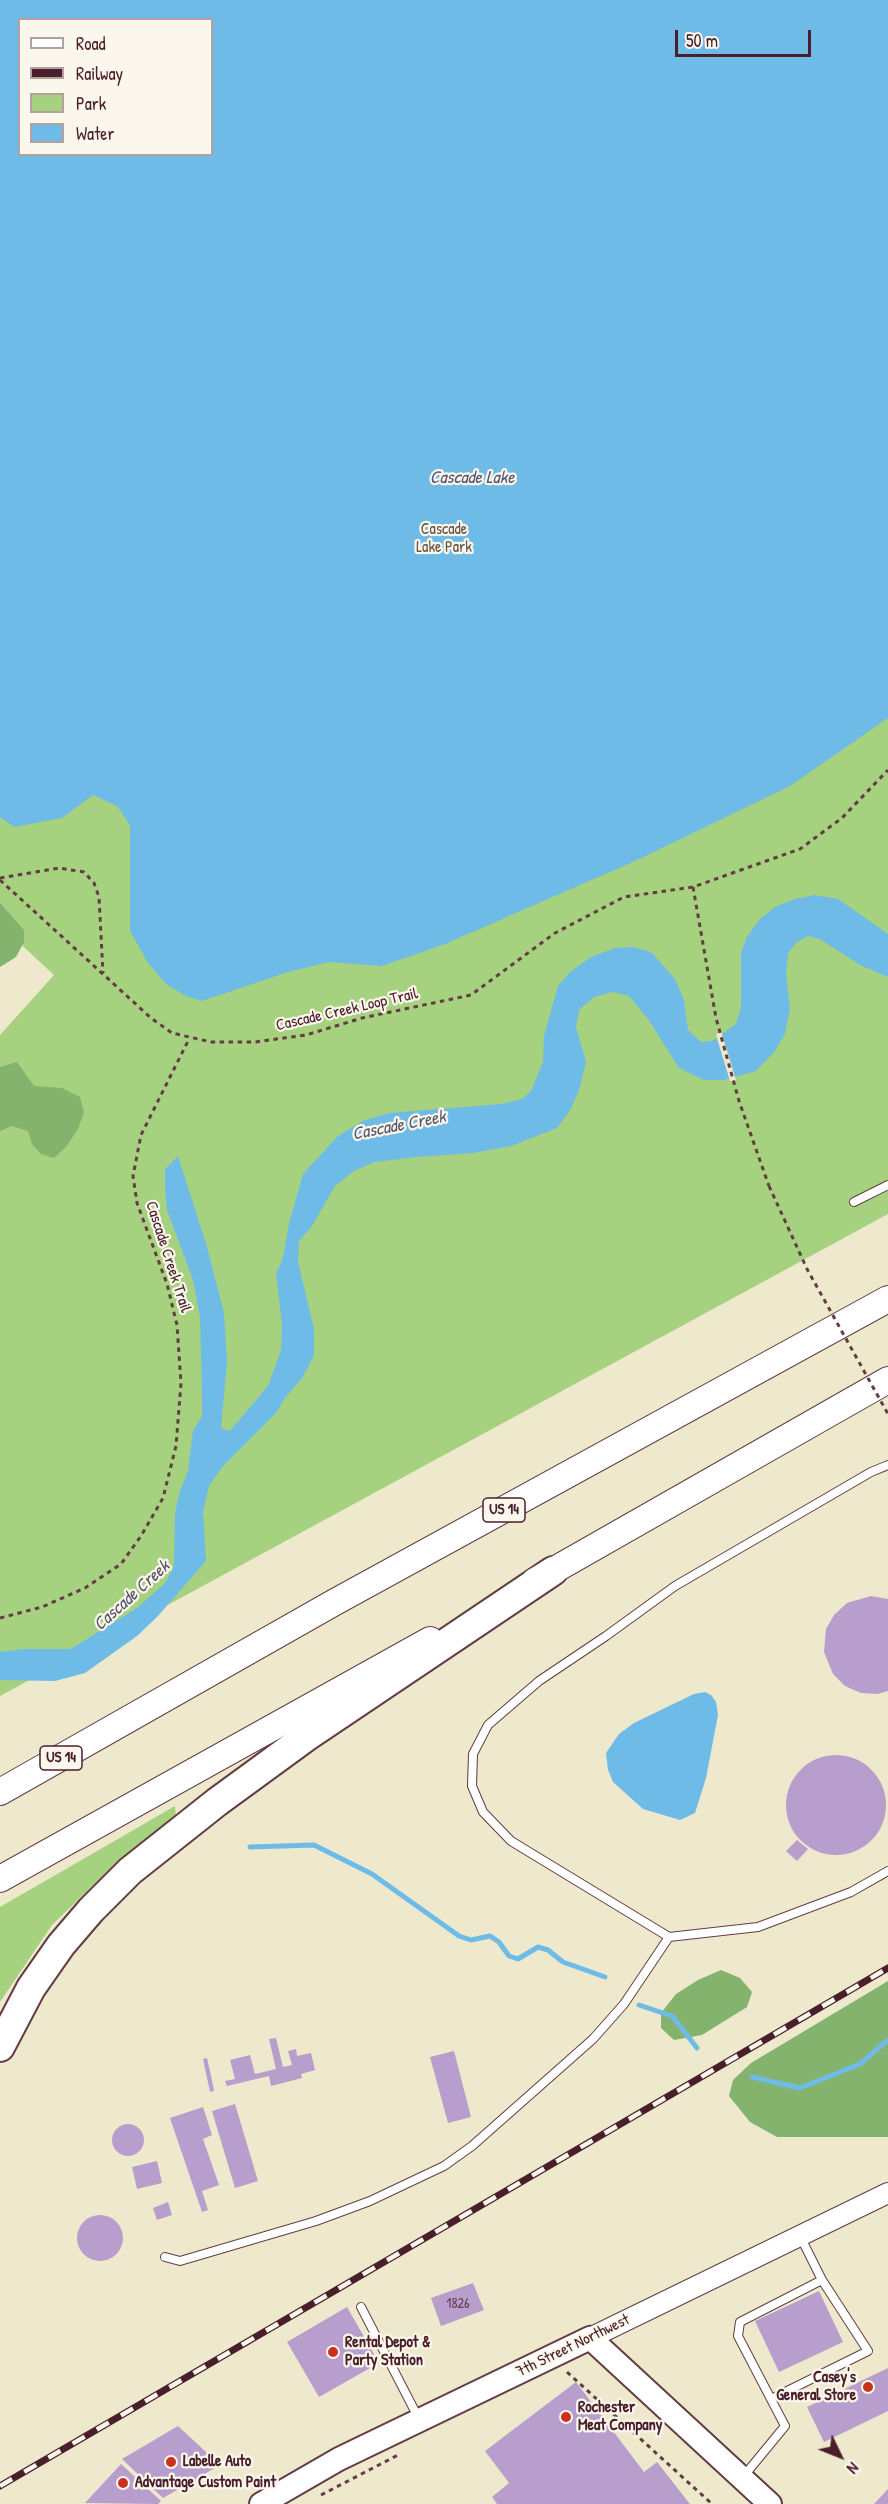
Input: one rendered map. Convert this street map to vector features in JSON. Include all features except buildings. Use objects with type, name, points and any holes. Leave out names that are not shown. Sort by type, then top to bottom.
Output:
[{"type":"highway","name":"US 14","points":[[0,1792],[345,1596],[888,1299]]},
{"type":"highway","points":[[0,1879],[553,1571],[888,1380]]},
{"type":"highway","points":[[0,2047],[31,1988],[61,1945],[91,1910],[130,1871],[217,1802],[306,1737],[553,1571]]},
{"type":"main road","name":"7th Street Northwest","points":[[261,2504],[339,2459],[590,2338]]},
{"type":"main road","points":[[590,2338],[770,2504]]},
{"type":"street","name":"7th Street Northwest","points":[[590,2338],[888,2193]]},
{"type":"lane","points":[[854,1202],[888,1185]]},
{"type":"lane","points":[[888,1465],[675,1586],[539,1681],[488,1725],[473,1754],[472,1786],[483,1812],[511,1841],[669,1937],[758,1927],[852,1892],[888,1871]]},
{"type":"lane","points":[[165,2257],[180,2261],[316,2221],[370,2201],[444,2166],[472,2146],[592,2039],[624,2004],[669,1937]]},
{"type":"lane","points":[[771,2399],[868,2351],[822,2280],[800,2236]]},
{"type":"lane","points":[[742,2478],[785,2426],[738,2336],[740,2322],[822,2280]]},
{"type":"lane","points":[[360,2307],[420,2420]]},
{"type":"path","points":[[888,770],[842,818],[800,849],[693,887],[716,1018],[739,1101],[769,1186],[807,1269],[888,1414]]},
{"type":"path","points":[[0,879],[59,868],[84,872],[94,883],[99,897],[103,975]]},
{"type":"path","name":"Cascade Creek Loop Trail","points":[[0,879],[151,1018],[172,1033],[189,1039],[211,1042],[255,1042],[306,1035],[362,1018],[471,995],[555,933],[624,897],[693,887]]},
{"type":"path","name":"Cascade Creek Trail","points":[[0,1618],[42,1607],[85,1588],[121,1564],[141,1536],[163,1498],[176,1446],[181,1383],[177,1325],[167,1284],[137,1203],[133,1176],[141,1135],[189,1039]]},
{"type":"path","points":[[567,2371],[712,2504]]},
{"type":"green space","name":"Cascade Lake","points":[[0,0],[888,0],[888,1214],[0,1696],[0,1035],[54,975],[0,925]]},
{"type":"green space","points":[[0,903],[24,930],[24,942],[16,957],[0,967]]},
{"type":"green space","points":[[17,1062],[34,1086],[62,1088],[80,1097],[84,1112],[78,1129],[66,1147],[54,1158],[41,1154],[32,1144],[28,1131],[12,1126],[0,1131],[0,1067]]},
{"type":"green space","points":[[175,1806],[176,1819],[114,1865],[52,1925],[0,2002],[0,1907]]},
{"type":"green space","points":[[721,1970],[740,1978],[752,1992],[747,2007],[702,2035],[674,2040],[661,2028],[661,2013],[676,1994],[698,1980]]},
{"type":"green space","points":[[888,1981],[888,2137],[777,2137],[750,2122],[729,2096],[733,2080],[751,2063]]},
{"type":"water","name":"Cascade Lake","points":[[0,0],[888,0],[888,718],[790,786],[635,861],[445,944],[382,966],[329,962],[288,972],[202,1001],[186,996],[166,984],[148,963],[130,931],[130,825],[117,806],[93,795],[62,818],[14,827],[0,817]]},
{"type":"water","name":"Cascade Creek","points":[[815,895],[838,899],[888,934],[888,977],[860,965],[820,939],[808,936],[797,942],[788,953],[786,975],[790,1008],[785,1034],[775,1051],[756,1071],[724,1080],[704,1080],[679,1068],[648,1019],[629,996],[613,992],[594,997],[579,1010],[576,1027],[586,1062],[580,1087],[571,1109],[557,1128],[511,1146],[473,1153],[375,1162],[354,1171],[335,1186],[312,1226],[299,1241],[298,1262],[314,1329],[314,1355],[303,1377],[285,1398],[276,1413],[223,1466],[209,1486],[203,1512],[206,1561],[157,1617],[137,1636],[85,1673],[55,1681],[0,1680],[0,1652],[23,1649],[71,1649],[137,1608],[165,1583],[174,1567],[175,1514],[179,1494],[188,1471],[193,1431],[202,1416],[200,1317],[193,1280],[167,1210],[165,1169],[178,1156],[207,1247],[224,1313],[227,1362],[221,1428],[230,1431],[268,1386],[275,1367],[281,1350],[282,1324],[276,1274],[283,1258],[289,1224],[303,1174],[338,1136],[363,1121],[389,1113],[502,1104],[522,1099],[531,1091],[543,1062],[544,1036],[558,986],[570,972],[591,957],[615,948],[633,947],[651,952],[675,979],[684,1000],[688,1030],[701,1042],[712,1041],[736,1024],[741,1007],[741,953],[747,937],[760,919],[775,907],[795,899]]},
{"type":"water","points":[[705,1692],[711,1695],[716,1702],[718,1715],[706,1778],[695,1813],[680,1820],[643,1809],[613,1782],[608,1770],[606,1753],[619,1734],[634,1723],[694,1694]]},
{"type":"pier","points":[[721,1031],[736,1080],[730,1081],[716,1035]]},
{"type":"waterway","points":[[250,1847],[314,1845],[372,1874],[459,1936],[471,1940],[490,1936],[499,1942],[509,1956],[518,1959],[538,1947],[548,1950],[563,1962],[605,1977]]},
{"type":"waterway","points":[[639,2005],[672,2016],[697,2048]]},
{"type":"waterway","points":[[752,2077],[800,2088],[860,2064],[888,2040]]},
{"type":"railway","points":[[0,2486],[888,1968]]},
{"type":"place","name":"Rental Depot & Party Station","points":[[333,2352]]},
{"type":"place","name":"Casey's General Store","points":[[868,2387]]},
{"type":"place","name":"Rochester Meat Company","points":[[566,2417]]},
{"type":"place","name":"Labelle Auto","points":[[171,2462]]},
{"type":"place","name":"Advantage Custom Paint","points":[[123,2483]]},
{"type":"park label","name":"Cascade Lake Park","points":[[444,539]]}]
